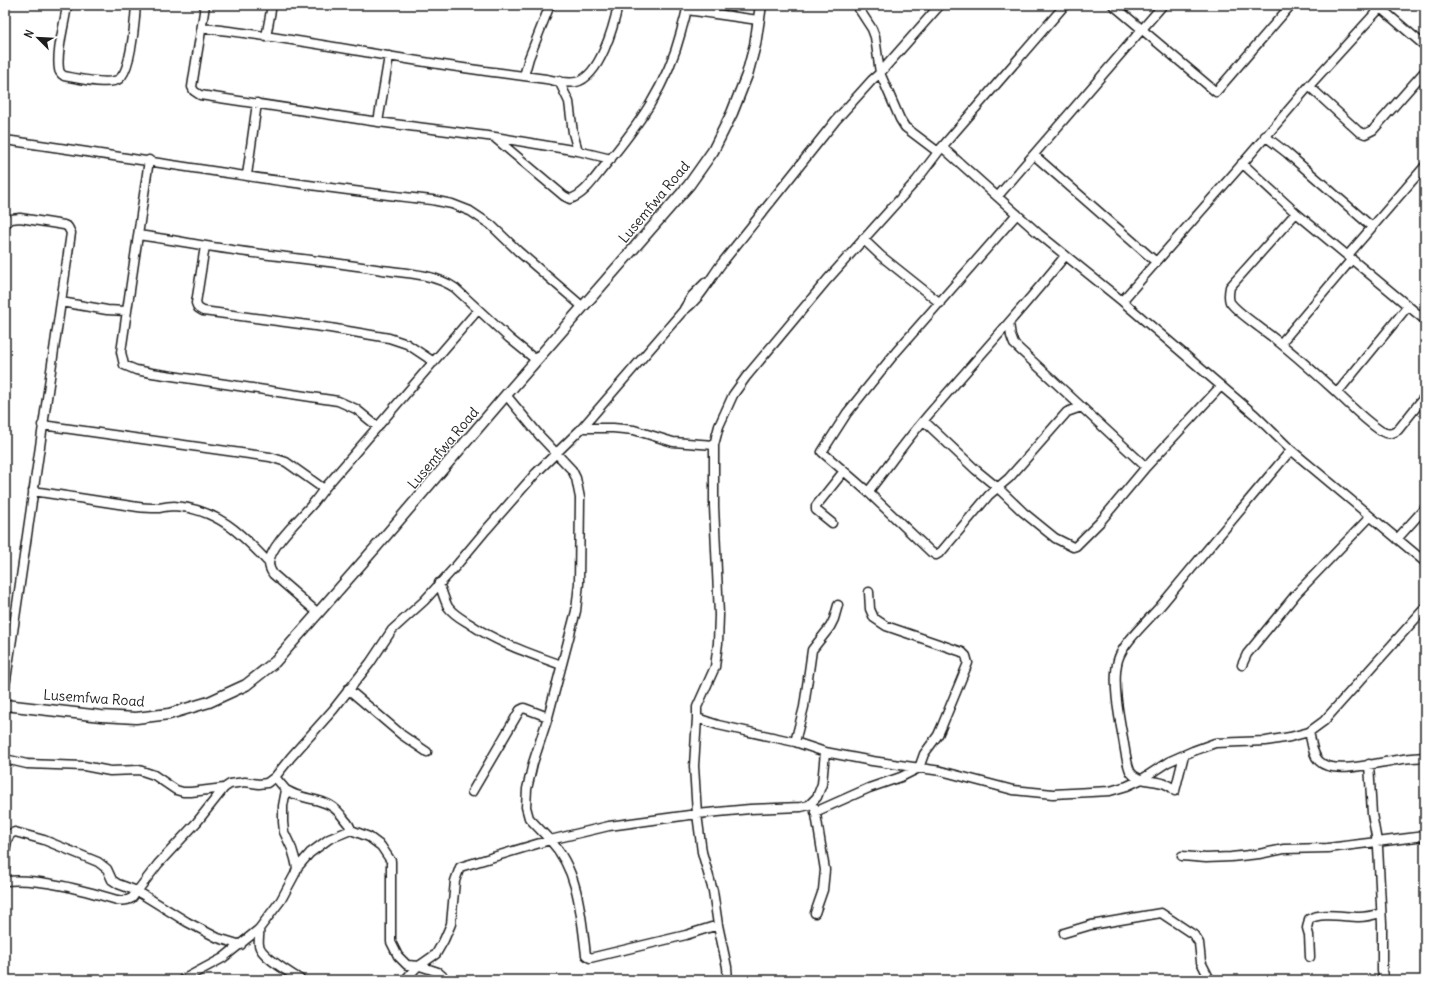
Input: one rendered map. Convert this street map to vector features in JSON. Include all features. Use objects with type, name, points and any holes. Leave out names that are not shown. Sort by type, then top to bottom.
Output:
[{"type":"street","points":[[67,5],[59,55],[59,70],[61,74],[64,76],[90,81],[106,81],[118,80],[124,75],[128,65],[136,5]]},
{"type":"street","points":[[205,5],[192,88],[200,95],[495,138],[578,151],[611,159]]},
{"type":"street","points":[[266,37],[272,5]]},
{"type":"street","points":[[524,76],[529,58],[550,5]]},
{"type":"street","points":[[202,28],[351,49],[472,70],[576,82],[585,78],[594,68],[614,24],[618,5]]},
{"type":"street","name":"Lusemfwa Road","points":[[5,705],[100,716],[136,718],[169,714],[209,702],[246,684],[275,662],[387,535],[536,360],[689,185],[713,151],[732,113],[747,75],[755,45],[760,5]]},
{"type":"street","points":[[859,5],[859,9],[872,28],[875,37],[880,73],[900,119],[906,127],[940,150],[998,196],[1065,256],[1122,301],[1255,415],[1291,450],[1425,562]]},
{"type":"street","points":[[5,880],[42,883],[124,901],[132,898],[158,864],[197,822],[224,788],[230,784],[245,782],[259,784],[267,783],[275,778],[290,757],[333,710],[348,689],[370,663],[392,630],[424,601],[536,473],[582,428],[682,312],[700,297],[711,278],[836,120],[940,5]]},
{"type":"street","points":[[728,980],[713,891],[702,852],[697,814],[694,766],[698,718],[697,707],[715,667],[718,643],[719,615],[714,500],[714,445],[719,426],[733,395],[746,377],[826,280],[916,181],[940,150],[1065,5]]},
{"type":"street","points":[[1113,5],[1216,92],[1291,5]]},
{"type":"street","points":[[998,196],[1163,5]]},
{"type":"street","points":[[1122,301],[1379,6],[1425,46]]},
{"type":"street","points":[[495,138],[564,196],[570,199],[576,197],[611,159],[658,92],[677,46],[687,7],[758,20]]},
{"type":"street","points":[[378,122],[389,56]]},
{"type":"street","points":[[1309,86],[1358,131],[1365,134],[1373,130],[1425,71]]},
{"type":"street","points":[[559,81],[569,102],[573,133],[578,151]]},
{"type":"street","points":[[247,175],[257,104]]},
{"type":"street","points":[[1265,136],[1287,153],[1372,227]]},
{"type":"street","points":[[5,140],[452,204],[470,211],[491,225],[518,251],[583,307]]},
{"type":"street","points":[[1034,155],[1156,262]]},
{"type":"street","points":[[149,160],[121,352],[122,361],[126,367],[152,373],[338,401],[356,409],[378,427]]},
{"type":"street","points":[[1242,163],[1296,213],[1425,320]]},
{"type":"street","points":[[1281,343],[1350,257],[1372,227],[1425,166]]},
{"type":"street","points":[[1296,213],[1230,287],[1230,302],[1281,343],[1356,412],[1382,432],[1393,434],[1398,430],[1425,396]]},
{"type":"street","points":[[1017,214],[896,352],[847,413],[822,449],[822,452],[936,555],[941,552],[989,496],[1009,478],[1067,412],[1081,407]]},
{"type":"street","points":[[5,224],[11,218],[20,218],[64,225],[68,227],[70,233],[5,687]]},
{"type":"street","points":[[139,235],[205,246],[426,276],[447,283],[455,288],[536,360]]},
{"type":"street","points":[[863,239],[881,256],[940,303]]},
{"type":"street","points":[[205,246],[196,304],[198,308],[203,311],[330,328],[389,338],[407,344],[434,362]]},
{"type":"street","points":[[868,492],[924,420],[1009,324],[1065,256]]},
{"type":"street","points":[[61,302],[107,310],[126,311]]},
{"type":"street","points":[[1337,393],[1408,306]]},
{"type":"street","points":[[318,613],[273,574],[269,563],[271,555],[277,544],[315,502],[324,489],[478,310]]},
{"type":"street","points":[[1009,324],[1014,344],[1146,467]]},
{"type":"street","points":[[924,420],[976,470],[1042,527],[1055,538],[1072,547],[1076,546],[1100,522],[1146,467],[1220,386]]},
{"type":"street","points":[[506,395],[540,436],[572,470],[576,478],[580,498],[576,611],[527,789],[526,807],[529,818],[558,848],[567,862],[575,886],[584,933],[586,955],[588,957],[590,958],[718,925]]},
{"type":"street","points":[[1067,412],[1070,396]]},
{"type":"street","points":[[42,425],[270,457],[286,462],[324,489]]},
{"type":"street","points":[[582,428],[614,428],[634,430],[673,442],[714,445]]},
{"type":"street","points":[[1184,755],[1175,791],[1172,786],[1135,777],[1130,772],[1126,758],[1118,711],[1116,674],[1118,660],[1124,648],[1135,634],[1162,605],[1291,450]]},
{"type":"street","points":[[832,523],[816,510],[816,506],[844,471]]},
{"type":"street","points":[[33,491],[138,507],[149,508],[173,506],[198,510],[220,520],[234,530],[254,547],[269,563]]},
{"type":"street","points":[[1397,539],[1425,508]]},
{"type":"street","points":[[1242,665],[1247,654],[1296,594],[1370,517]]},
{"type":"street","points":[[439,583],[444,598],[449,607],[457,616],[485,634],[506,644],[561,665]]},
{"type":"street","points":[[815,812],[869,788],[901,777],[919,768],[924,754],[938,735],[968,662],[966,656],[962,652],[886,626],[874,618],[870,609],[869,592]]},
{"type":"street","points":[[795,742],[804,707],[812,650],[830,627],[838,604]]},
{"type":"street","points":[[698,718],[742,731],[795,742],[825,752],[872,761],[941,771],[1013,790],[1053,794],[1110,791],[1127,786],[1142,779],[1168,762],[1215,743],[1266,741],[1309,732],[1324,721],[1425,608]]},
{"type":"street","points":[[348,689],[402,735],[427,752]]},
{"type":"street","points":[[472,792],[520,710],[524,708],[548,716]]},
{"type":"street","points":[[1309,732],[1314,755],[1320,763],[1326,766],[1348,767],[1398,759],[1425,757]]},
{"type":"street","points":[[405,980],[416,968],[436,954],[451,924],[455,881],[460,867],[550,840],[609,826],[697,814],[750,809],[801,808],[809,805],[817,797],[822,784],[825,752]]},
{"type":"street","points":[[5,759],[26,764],[48,766],[84,766],[110,770],[139,770],[154,775],[176,790],[183,792],[224,788]]},
{"type":"street","points":[[1369,764],[1372,814],[1377,841],[1381,913],[1382,972],[1384,980]]},
{"type":"street","points":[[275,778],[286,790],[298,796],[322,800],[336,809],[351,830],[369,837],[381,846],[390,861],[391,942],[398,956],[406,964],[420,966],[438,972],[447,980]]},
{"type":"street","points":[[286,790],[283,806],[284,832],[292,849],[297,868]]},
{"type":"street","points":[[814,801],[825,870],[823,890],[815,913]]},
{"type":"street","points":[[182,980],[223,958],[241,945],[259,929],[281,900],[297,868],[310,853],[328,839],[351,830]]},
{"type":"street","points":[[5,866],[8,835],[15,832],[44,840],[98,862],[107,869],[112,880],[118,884],[137,891],[187,922],[218,938],[241,945]]},
{"type":"street","points":[[1182,856],[1206,858],[1238,856],[1284,849],[1328,848],[1425,836]]},
{"type":"street","points":[[1064,933],[1091,925],[1161,913],[1194,935],[1199,943],[1201,962],[1210,980]]},
{"type":"street","points":[[1310,957],[1310,935],[1306,928],[1309,920],[1313,917],[1361,917],[1381,913]]},
{"type":"street","points":[[259,929],[259,946],[262,952],[301,980]]}]
